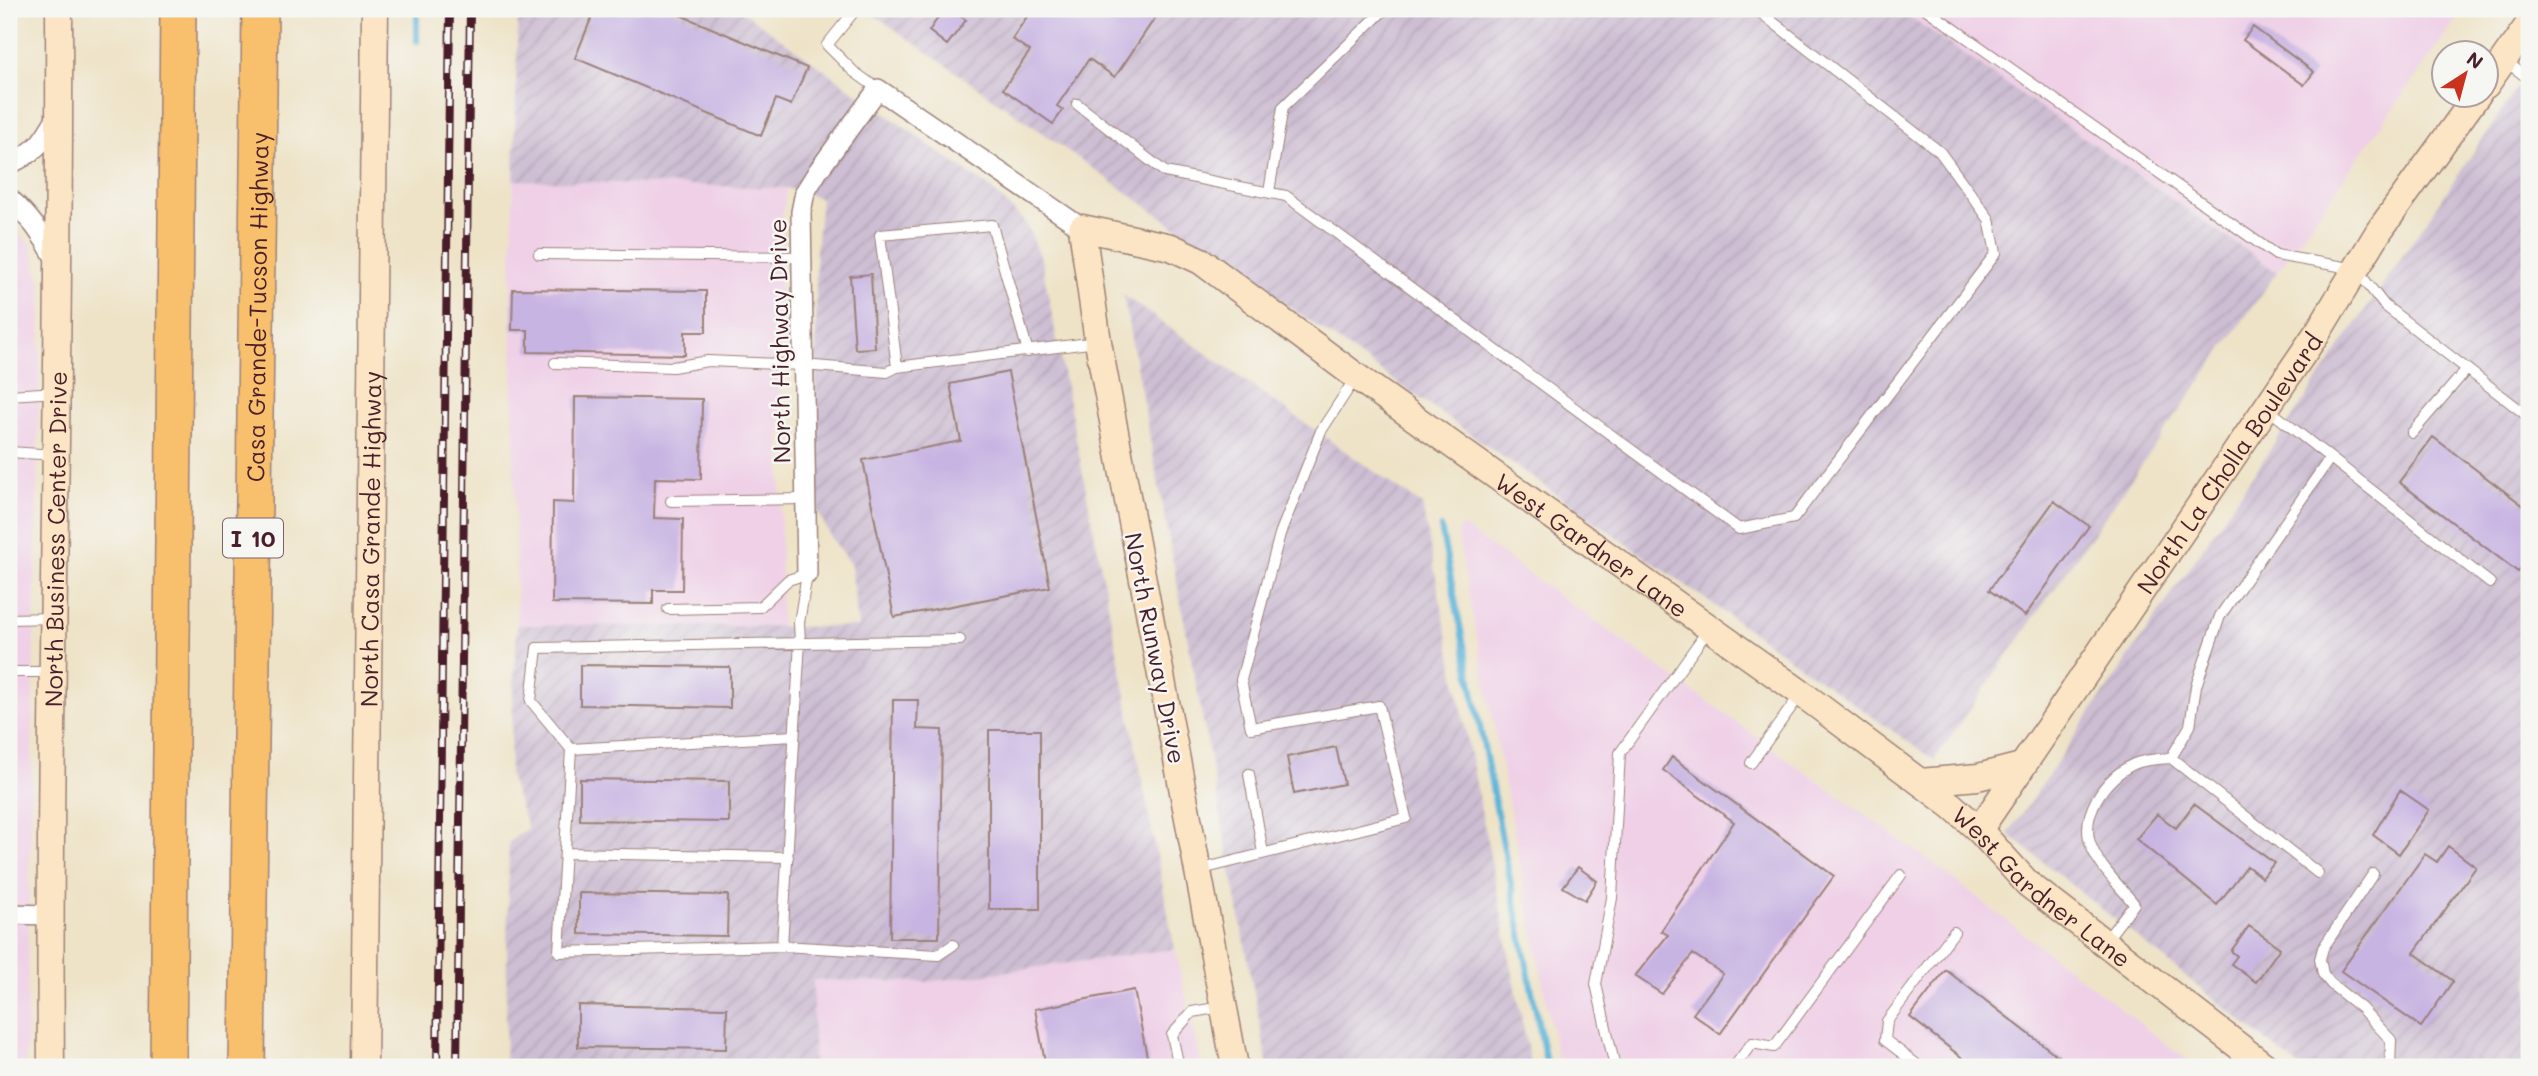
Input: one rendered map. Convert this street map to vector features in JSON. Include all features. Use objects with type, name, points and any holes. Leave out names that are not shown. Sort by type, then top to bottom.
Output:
[{"type":"highway","points":[[168,1067],[178,9]]},
{"type":"highway","name":"Casa Grande-Tucson Highway","points":[[247,1067],[260,9]]},
{"type":"street","name":"North Business Center Drive","points":[[51,1067],[50,915],[59,266],[59,9]]},
{"type":"street","name":"North Casa Grande Highway","points":[[364,1067],[375,9]]},
{"type":"street","points":[[2500,64],[2529,25]]},
{"type":"street","name":"West Gardner Lane","points":[[878,89],[1082,228],[1171,247],[1200,261],[1357,377],[1801,693],[1920,782],[1979,830],[2028,884],[2266,1067]]},
{"type":"street","name":"North Highway Drive","points":[[807,574],[801,212],[805,192],[878,89]]},
{"type":"street","name":"North La Cholla Boulevard","points":[[1979,830],[2319,330],[2379,231],[2468,108]]},
{"type":"street","points":[[9,164],[22,159],[42,143],[60,112]]},
{"type":"street","points":[[9,198],[34,224],[59,266]]},
{"type":"street","name":"North Runway Drive","points":[[1082,228],[1098,342],[1235,1067]]},
{"type":"street","points":[[1920,782],[1978,777],[2021,766]]},
{"type":"street","points":[[9,914],[50,915]]},
{"type":"lane","points":[[856,9],[827,45],[853,71],[878,89]]},
{"type":"lane","points":[[1269,192],[1283,107],[1385,9]]},
{"type":"lane","points":[[1077,104],[1165,172],[1286,196],[1739,529],[1794,518],[1996,253],[1989,219],[1940,152],[1756,9]]},
{"type":"lane","points":[[1926,9],[2277,256],[2356,269],[2384,304],[2529,418]]},
{"type":"lane","points":[[2503,60],[2529,79]]},
{"type":"lane","points":[[897,367],[880,235],[992,225],[1028,352]]},
{"type":"lane","points":[[539,254],[801,257]]},
{"type":"lane","points":[[555,363],[673,367],[708,361],[887,372],[897,367],[1098,342]]},
{"type":"lane","points":[[2412,433],[2466,370]]},
{"type":"lane","points":[[1198,870],[1406,818],[1379,706],[1251,728],[1241,680],[1280,534],[1321,431],[1357,377]]},
{"type":"lane","points":[[9,394],[57,392]]},
{"type":"lane","points":[[2265,406],[2490,583]]},
{"type":"lane","points":[[9,452],[57,455]]},
{"type":"lane","points":[[2171,758],[2190,726],[2196,686],[2220,616],[2330,457]]},
{"type":"lane","points":[[671,501],[806,499]]},
{"type":"lane","points":[[668,609],[760,607],[788,580],[807,574],[799,623],[782,946]]},
{"type":"lane","points":[[9,619],[54,618]]},
{"type":"lane","points":[[1615,1067],[1597,984],[1612,898],[1620,753],[1709,629]]},
{"type":"lane","points":[[953,945],[938,955],[782,946],[559,952],[570,749],[531,701],[537,648],[960,640]]},
{"type":"lane","points":[[9,673],[53,673]]},
{"type":"lane","points":[[1751,763],[1801,693]]},
{"type":"lane","points":[[570,749],[794,736]]},
{"type":"lane","points":[[2103,944],[2134,904],[2102,866],[2092,849],[2088,837],[2090,814],[2109,783],[2137,762],[2171,758],[2318,873]]},
{"type":"lane","points":[[1249,775],[1263,853]]},
{"type":"lane","points":[[565,853],[788,857]]},
{"type":"lane","points":[[2373,874],[2323,948],[2319,959],[2323,974],[2331,984],[2361,1008],[2391,1040],[2390,1067]]},
{"type":"lane","points":[[1734,1067],[1752,1043],[1774,1047],[1901,875]]},
{"type":"lane","points":[[1920,1067],[1885,1040],[1887,1021],[1954,932]]},
{"type":"lane","points":[[1179,1067],[1172,1035],[1192,1012],[1223,1006]]},
{"type":"shaded area","points":[[518,9],[739,9],[991,189],[1026,223],[1041,258],[1175,949],[926,982],[813,980],[813,1067],[505,1067],[509,842],[528,828],[509,776],[517,625],[858,627],[851,565],[832,539],[816,508],[816,251],[821,198],[787,188],[514,180]]},
{"type":"shaded area","points":[[866,9],[1899,9],[2277,272],[1934,760]]},
{"type":"shaded area","points":[[1899,9],[2464,9],[2443,38],[2430,38],[2430,57],[2277,272]]},
{"type":"shaded area","points":[[2529,71],[2529,1067],[2299,1067],[2008,834]]},
{"type":"shaded area","points":[[514,180],[787,188],[780,228],[781,627],[517,625],[511,289]]},
{"type":"shaded area","points":[[9,224],[32,246],[41,286],[26,1067],[9,1067]]},
{"type":"shaded area","points":[[1123,295],[1422,505],[1531,1067],[1268,1067]]},
{"type":"shaded area","points":[[1462,526],[1939,868],[2196,1067],[1559,1067],[1457,533]]},
{"type":"shaded area","points":[[1175,949],[1202,1067],[813,1067],[812,980],[926,982]]},
{"type":"building","points":[[595,9],[666,9],[807,68],[791,105],[776,99],[761,136],[575,58]]},
{"type":"building","points":[[944,9],[950,9],[966,20],[947,45],[929,31]]},
{"type":"building","points":[[1032,9],[1161,9],[1115,77],[1089,59],[1057,106],[1063,110],[1053,124],[1003,89],[1030,51],[1012,39]]},
{"type":"building","points":[[2253,27],[2314,72],[2304,85],[2243,40]]},
{"type":"building","points":[[871,274],[875,348],[855,349],[850,276]]},
{"type":"building","points":[[513,289],[706,291],[706,332],[685,332],[685,355],[528,352],[528,330],[512,330]]},
{"type":"building","points":[[1008,372],[1050,587],[894,617],[863,460],[961,441],[950,384]]},
{"type":"building","points":[[575,397],[702,399],[701,479],[655,478],[654,518],[683,519],[682,590],[653,590],[653,604],[552,603],[553,502],[574,503]]},
{"type":"building","points":[[2433,437],[2529,510],[2529,557],[2518,572],[2399,482]]},
{"type":"building","points":[[2054,501],[2089,526],[2025,616],[1989,590]]},
{"type":"building","points":[[580,665],[730,667],[730,708],[580,705]]},
{"type":"building","points":[[893,700],[918,700],[917,729],[942,730],[939,938],[890,938]]},
{"type":"building","points":[[989,730],[1040,730],[1040,909],[989,909]]},
{"type":"building","points":[[1336,747],[1344,784],[1294,794],[1287,757]]},
{"type":"building","points":[[1672,757],[1834,876],[1720,1034],[1693,1014],[1723,974],[1693,954],[1662,994],[1635,976],[1668,935],[1661,931],[1734,822],[1663,770]]},
{"type":"building","points":[[580,779],[729,781],[729,822],[580,820]]},
{"type":"building","points":[[2400,790],[2429,810],[2399,854],[2373,835]]},
{"type":"building","points":[[2194,804],[2274,863],[2262,878],[2247,866],[2217,905],[2136,839],[2157,814],[2176,828]]},
{"type":"building","points":[[2448,846],[2476,867],[2414,953],[2453,981],[2421,1027],[2341,971],[2425,854],[2437,862]]},
{"type":"building","points":[[1578,867],[1597,881],[1585,900],[1563,887]]},
{"type":"building","points":[[579,893],[728,895],[727,936],[579,934]]},
{"type":"building","points":[[2249,926],[2280,948],[2256,982],[2231,964],[2237,956],[2231,951]]},
{"type":"building","points":[[1946,970],[2072,1067],[1974,1067],[1910,1017]]},
{"type":"building","points":[[1134,990],[1149,1067],[1046,1067],[1035,1009]]},
{"type":"building","points":[[578,1005],[727,1008],[726,1049],[578,1047]]},
{"type":"waterway","points":[[417,9],[417,41]]},
{"type":"waterway","points":[[1441,528],[1547,1067]]},
{"type":"railway","points":[[437,1067],[450,9]]},
{"type":"railway","points":[[457,1067],[470,9]]}]
